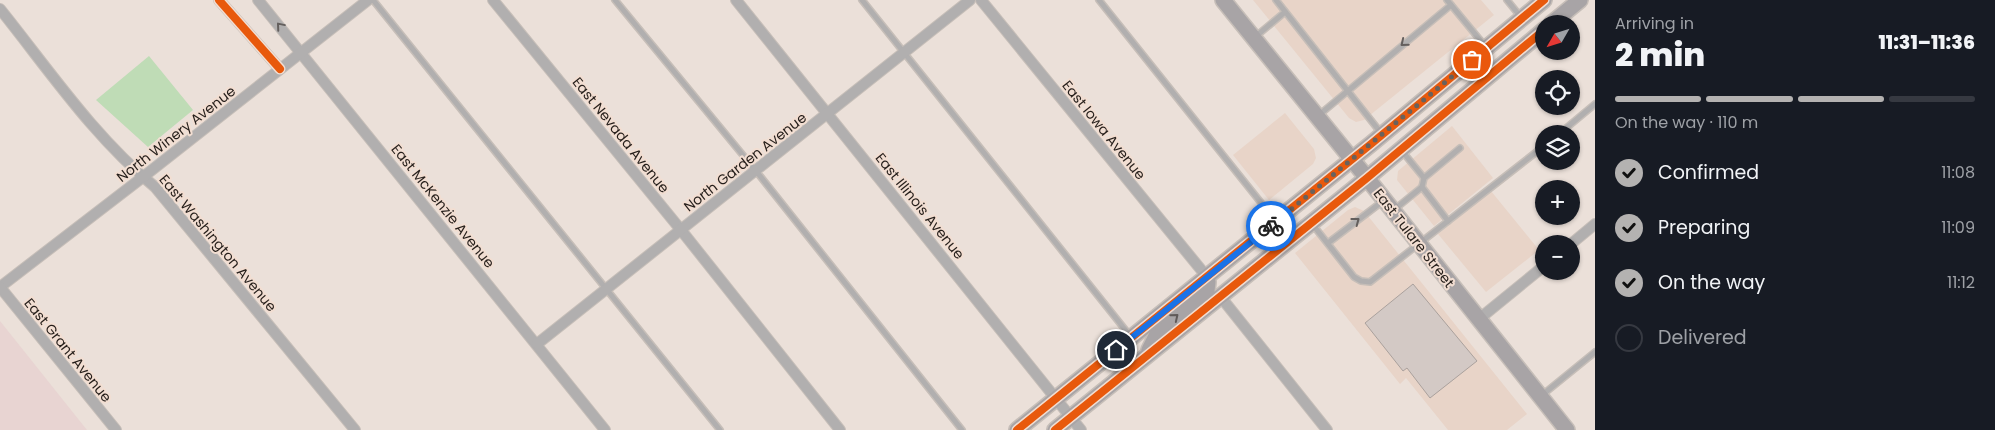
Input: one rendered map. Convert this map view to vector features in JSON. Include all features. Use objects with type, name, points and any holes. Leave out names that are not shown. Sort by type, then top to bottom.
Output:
[{"type":"main road","name":"East Tulare Street","points":[[1223,0],[1567,430]]},
{"type":"main road","points":[[1017,430],[1352,160],[1544,0]]},
{"type":"main road","points":[[1562,15],[1580,0]]},
{"type":"main road","points":[[1055,430],[1367,178],[1535,38]]},
{"type":"main road","points":[[1146,356],[1158,332],[1207,291],[1207,277]]},
{"type":"street","points":[[219,0],[280,69]]},
{"type":"street","name":"East McKenzie Avenue","points":[[258,0],[605,430]]},
{"type":"street","name":"North Winery Avenue","points":[[0,287],[144,177],[368,0]]},
{"type":"street","name":"East Nevada Avenue","points":[[493,0],[681,230],[840,430]]},
{"type":"street","name":"East Illinois Avenue","points":[[736,0],[1081,430]]},
{"type":"street","name":"North Garden Avenue","points":[[537,344],[829,114],[970,0]]},
{"type":"street","name":"East Iowa Avenue","points":[[981,0],[1207,277]]},
{"type":"street","name":"East Washington Avenue","points":[[0,9],[102,136],[155,187],[355,430]]},
{"type":"street","points":[[1580,236],[1595,224]]},
{"type":"street","points":[[1479,319],[1535,273]]},
{"type":"street","name":"East Grant Avenue","points":[[0,287],[116,430]]},
{"type":"street","points":[[1220,296],[1327,430]]},
{"type":"lane","points":[[373,0],[720,430]]},
{"type":"lane","points":[[615,0],[756,171],[962,430]]},
{"type":"lane","points":[[862,0],[1131,338]]},
{"type":"lane","points":[[1098,0],[1276,221]]},
{"type":"lane","points":[[1276,0],[1382,134]]},
{"type":"lane","points":[[1507,0],[1522,18]]},
{"type":"lane","points":[[1317,117],[1429,24],[1449,2],[1486,48]]},
{"type":"lane","points":[[1254,38],[1285,12]]},
{"type":"lane","points":[[1570,125],[1595,104]]},
{"type":"lane","points":[[1448,221],[1422,188],[1424,178],[1460,148]]},
{"type":"lane","points":[[1400,150],[1424,178]]},
{"type":"lane","points":[[1311,222],[1354,277],[1361,281],[1370,282],[1535,153]]},
{"type":"lane","points":[[1328,243],[1388,205],[1422,188]]},
{"type":"lane","points":[[1540,396],[1595,352]]},
{"type":"shaded area","points":[[1253,0],[1481,0],[1494,15],[1364,120],[1356,122],[1349,118]]},
{"type":"shaded area","points":[[1285,113],[1314,149],[1316,158],[1313,164],[1269,200],[1233,155]]},
{"type":"shaded area","points":[[1452,126],[1493,178],[1434,226],[1397,180],[1398,171]]},
{"type":"shaded area","points":[[1491,191],[1535,245],[1535,253],[1486,292],[1438,234]]},
{"type":"shaded area","points":[[1355,207],[1364,211],[1527,414],[1507,430],[1448,430],[1406,378],[1400,384],[1295,253],[1348,210]]},
{"type":"shaded area","points":[[0,321],[87,430],[0,430]]},
{"type":"green space","points":[[149,56],[193,110],[148,147],[96,100]]},
{"type":"building","points":[[1413,284],[1477,361],[1430,398],[1407,368],[1403,371],[1365,323]]},
{"type":"cycle path","points":[[219,0],[280,69]]},
{"type":"cycle path","points":[[1017,430],[1371,144],[1544,0]]},
{"type":"cycle path","points":[[1055,430],[1367,178],[1535,38]]},
{"type":"way so far","points":[[1271,226],[1472,60]]},
{"type":"route","points":[[1116,350],[1271,226]]}]
